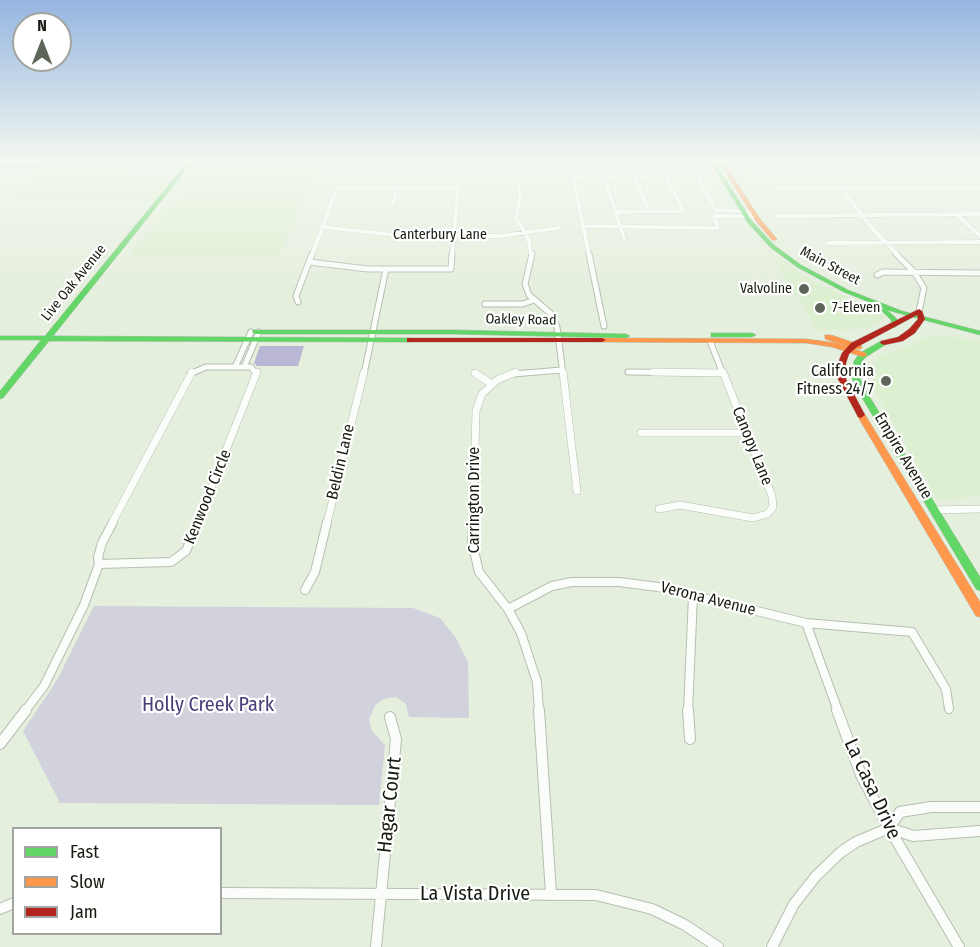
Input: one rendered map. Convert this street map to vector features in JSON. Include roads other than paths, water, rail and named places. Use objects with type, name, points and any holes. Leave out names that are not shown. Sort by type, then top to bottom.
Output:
[{"type":"main road","name":"Live Oak Avenue","points":[[0,396],[156,204]]},
{"type":"main road","name":"Main Street","points":[[742,204],[780,244],[824,273],[920,315],[980,333]]},
{"type":"main road","name":"Main Street","points":[[744,204],[760,235],[786,257],[820,278],[909,315],[980,326]]},
{"type":"main road","points":[[874,302],[890,314],[894,319],[894,325]]},
{"type":"main road","points":[[852,347],[909,315]]},
{"type":"main road","points":[[866,353],[881,344],[900,339],[912,331],[920,315]]},
{"type":"main road","name":"Oakley Road","points":[[558,338],[804,334],[827,337],[866,353]]},
{"type":"main road","name":"Oakley Road","points":[[0,338],[371,335],[806,341],[852,347]]},
{"type":"main road","name":"Empire Avenue","points":[[852,347],[841,370],[848,393],[980,612]]},
{"type":"main road","name":"Empire Avenue","points":[[866,353],[858,361],[856,370],[859,386],[980,586]]},
{"type":"main road","points":[[944,551],[960,569],[980,601]]},
{"type":"street","points":[[298,302],[296,296],[331,204]]},
{"type":"street","points":[[309,262],[386,269],[451,269],[457,204]]},
{"type":"street","points":[[519,204],[516,217],[529,240],[532,252],[525,284],[534,300],[554,319],[558,338],[577,491]]},
{"type":"street","points":[[578,204],[604,326]]},
{"type":"street","points":[[613,204],[624,238]]},
{"type":"street","points":[[646,204],[649,211]]},
{"type":"street","points":[[615,212],[683,211],[680,204]]},
{"type":"street","points":[[582,226],[621,229],[718,228],[714,216],[716,210],[713,204]]},
{"type":"street","points":[[854,204],[914,272],[924,288],[920,315]]},
{"type":"street","points":[[716,210],[749,213]]},
{"type":"street","points":[[714,216],[749,213]]},
{"type":"street","points":[[956,214],[980,236]]},
{"type":"street","points":[[778,216],[980,214]]},
{"type":"street","name":"Canterbury Lane","points":[[322,227],[381,235],[454,236],[500,236],[559,228]]},
{"type":"street","points":[[828,243],[980,242]]},
{"type":"street","name":"Beldin Lane","points":[[305,590],[315,572],[386,269]]},
{"type":"street","points":[[876,275],[883,272],[980,273]]},
{"type":"street","points":[[485,304],[523,304],[534,300]]},
{"type":"street","points":[[0,744],[44,686],[84,605],[99,564],[98,557],[102,543],[190,374],[201,368],[244,367],[250,354],[254,335]]},
{"type":"street","points":[[235,367],[254,335]]},
{"type":"street","name":"Canopy Lane","points":[[659,509],[680,505],[748,518],[767,514],[773,507],[772,496],[710,341]]},
{"type":"street","points":[[242,354],[250,354]]},
{"type":"street","name":"Kenwood Circle","points":[[99,564],[171,562],[186,551],[256,378],[255,369],[244,367]]},
{"type":"street","points":[[475,373],[492,384],[517,372],[562,370]]},
{"type":"street","points":[[628,372],[722,373]]},
{"type":"street","name":"Carrington Drive","points":[[492,384],[482,394],[476,411],[472,542],[479,572],[508,609],[528,648],[537,682],[551,894]]},
{"type":"street","points":[[641,433],[746,433]]},
{"type":"street","points":[[934,510],[980,509]]},
{"type":"street","name":"Verona Avenue","points":[[508,609],[535,592],[572,582],[638,584],[806,623],[912,632],[946,689],[949,709]]},
{"type":"street","points":[[690,739],[688,718],[693,596]]},
{"type":"street","name":"La Casa Drive","points":[[806,623],[808,635],[861,775],[889,828],[959,947]]},
{"type":"street","name":"Hagar Court","points":[[376,947],[396,739],[390,717]]},
{"type":"street","points":[[772,947],[794,904],[816,876],[841,852],[856,842],[889,828],[900,812],[931,807],[980,807]]},
{"type":"street","points":[[889,828],[913,836],[980,831]]},
{"type":"street","name":"La Vista Drive","points":[[222,893],[596,895],[652,909],[685,925],[718,947]]},
{"type":"place","name":"Valvoline","points":[[804,289]]},
{"type":"place","name":"7-Eleven","points":[[820,308]]},
{"type":"place","name":"California Fitness 24/7","points":[[886,381]]},
{"type":"park label","name":"Holly Creek Park","points":[[208,705]]}]
